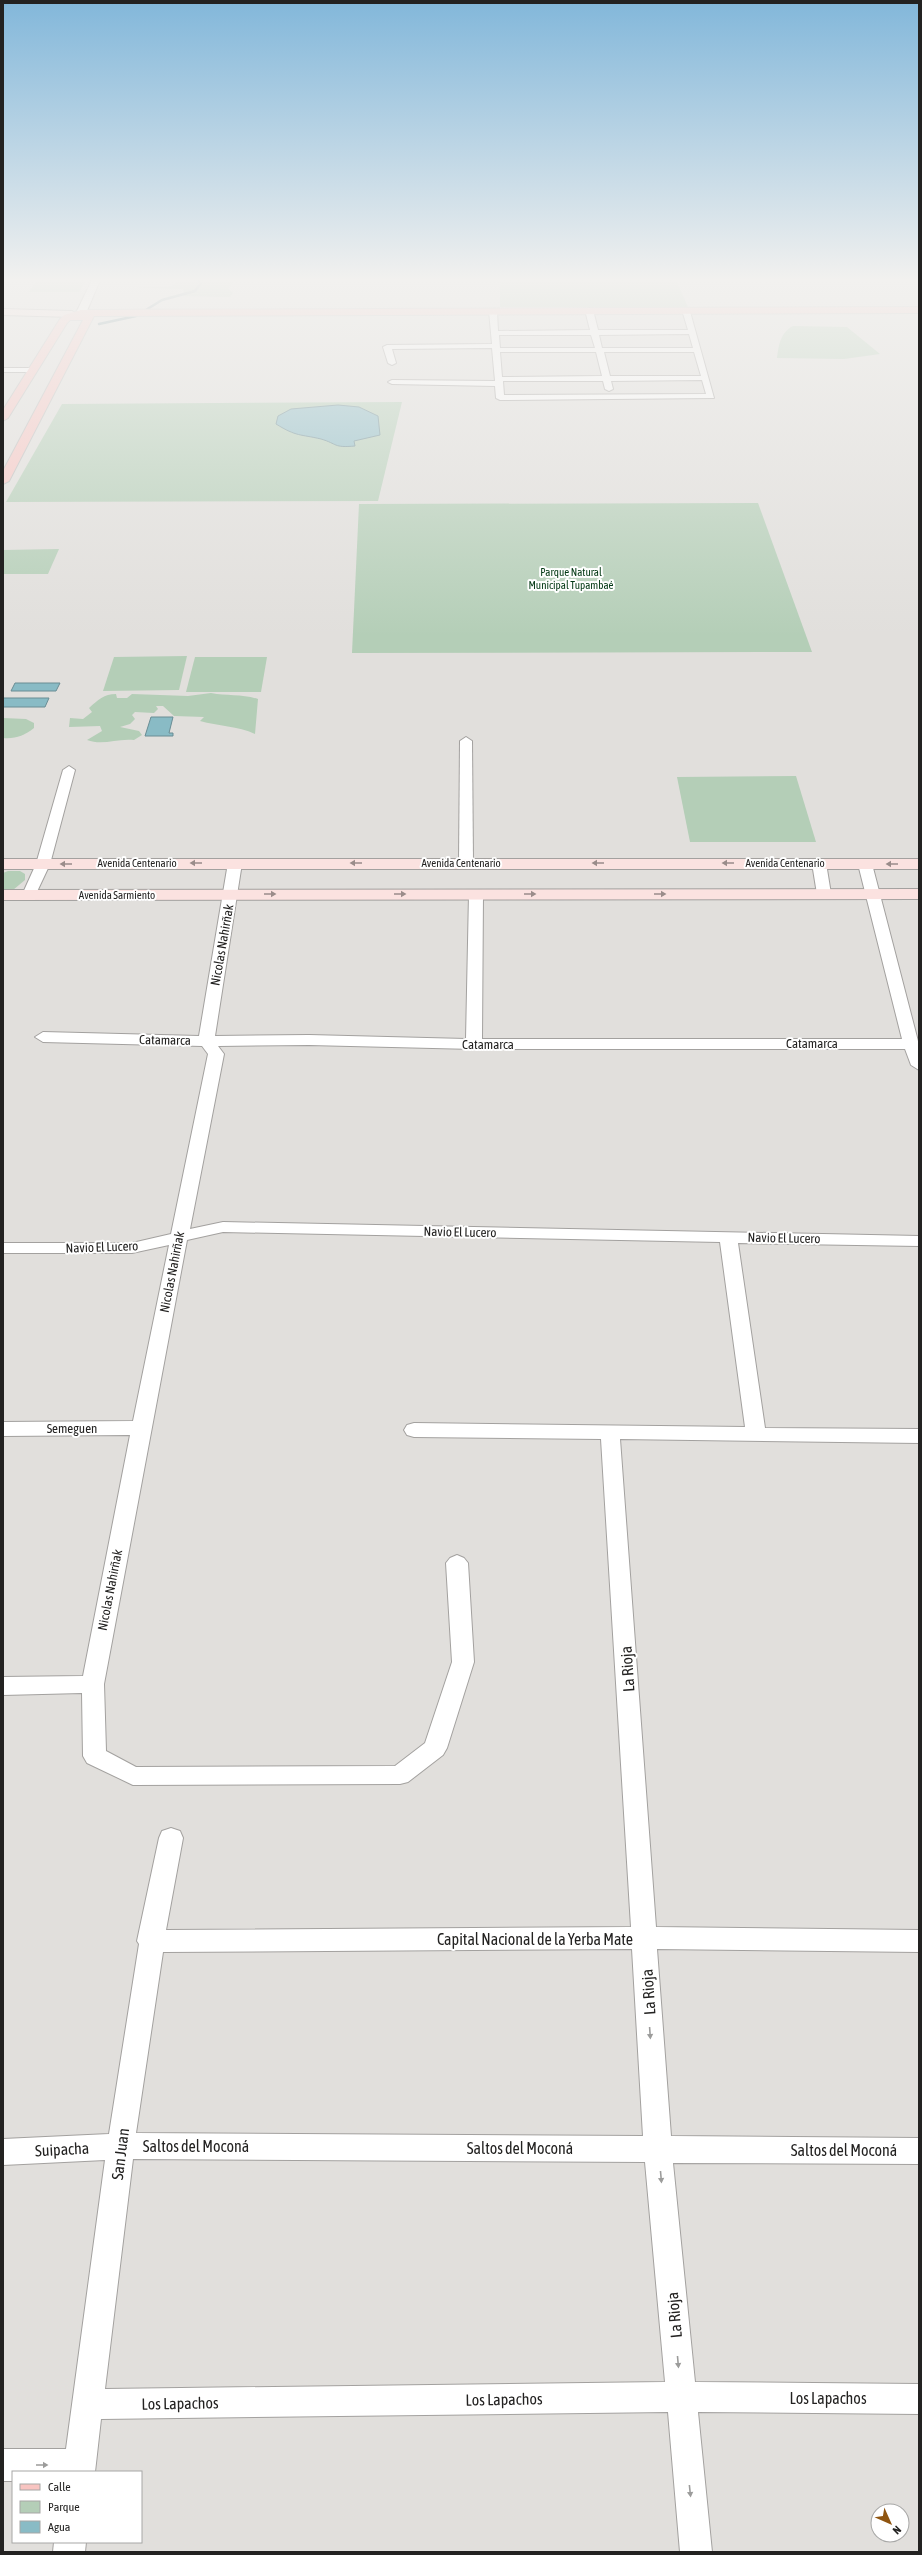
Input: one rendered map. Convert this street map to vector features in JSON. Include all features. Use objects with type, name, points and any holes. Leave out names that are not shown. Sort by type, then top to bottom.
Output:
[{"type":"main road","points":[[4,414],[15,397]]},
{"type":"main road","points":[[3,481],[49,397]]},
{"type":"main road","name":"Avenida Centenario","points":[[3,864],[919,864]]},
{"type":"main road","points":[[231,894],[919,894]]},
{"type":"main road","name":"Avenida Sarmiento","points":[[3,895],[231,894]]},
{"type":"street","points":[[500,397],[585,397]]},
{"type":"street","points":[[466,741],[466,863]]},
{"type":"street","points":[[29,895],[44,864],[69,770]]},
{"type":"street","name":"Nicolas Nahirñak","points":[[235,863],[231,894],[207,1028],[207,1042],[216,1054],[141,1428],[93,1684],[95,1756],[133,1776],[400,1775],[435,1748],[463,1662],[457,1563]]},
{"type":"street","points":[[819,863],[824,894]]},
{"type":"street","points":[[865,864],[874,894],[911,1044],[919,1065]]},
{"type":"street","points":[[474,1044],[476,894]]},
{"type":"street","name":"Catamarca","points":[[43,1037],[207,1042],[309,1040],[474,1044],[911,1044]]},
{"type":"street","name":"Navio El Lucero","points":[[3,1248],[132,1248],[224,1227],[919,1241]]},
{"type":"street","points":[[728,1237],[756,1434]]},
{"type":"street","name":"Semeguen","points":[[3,1428],[141,1428]]},
{"type":"street","points":[[414,1430],[919,1436]]},
{"type":"street","name":"La Rioja","points":[[610,1432],[640,1860],[658,2149],[696,2552]]},
{"type":"street","points":[[3,1686],[93,1684]]},
{"type":"street","name":"San Juan","points":[[80,2469],[120,2146],[150,1941],[171,1838]]},
{"type":"street","name":"Capital Nacional de la Yerba Mate","points":[[150,1941],[644,1938],[919,1941]]},
{"type":"street","name":"Saltos del Moconá","points":[[120,2146],[919,2151]]},
{"type":"street","name":"Suipacha","points":[[3,2152],[120,2146]]},
{"type":"street","name":"Los Lapachos","points":[[89,2404],[681,2397],[919,2399]]},
{"type":"street","points":[[3,2465],[80,2469]]},
{"type":"green space","points":[[402,402],[378,501],[6,502],[62,404]]},
{"type":"green space","name":"Parque Natural Municipal Tupambaé","points":[[758,503],[812,652],[352,653],[359,504]]},
{"type":"green space","points":[[59,549],[48,574],[3,574],[3,550]]},
{"type":"green space","points":[[187,656],[179,690],[103,691],[114,657]]},
{"type":"green space","points":[[195,657],[267,657],[261,692],[186,692]]},
{"type":"green space","points":[[211,693],[247,696],[258,699],[255,734],[242,729],[200,721],[204,717],[174,716],[163,706],[156,706],[158,709],[154,713],[135,712],[132,715],[135,719],[130,724],[120,727],[139,731],[142,735],[134,740],[93,742],[87,740],[102,731],[100,726],[69,727],[70,718],[83,719],[92,712],[89,708],[98,700],[108,695],[116,694],[117,698],[127,698],[132,694],[188,696]]},
{"type":"green space","points":[[3,718],[26,719],[34,723],[34,728],[19,736],[3,738]]},
{"type":"green space","points":[[796,776],[816,842],[690,842],[677,777]]},
{"type":"green space","points":[[8,871],[20,871],[25,874],[25,880],[13,890],[3,889],[3,873]]},
{"type":"water","points":[[338,405],[359,407],[378,416],[380,435],[354,441],[355,446],[343,446],[294,433],[276,424],[278,416],[291,409]]},
{"type":"water","points":[[15,683],[60,683],[56,691],[11,691]]},
{"type":"water","points":[[3,698],[49,698],[45,707],[3,707]]},
{"type":"water","points":[[151,717],[173,717],[169,733],[173,733],[173,736],[145,736]]}]
